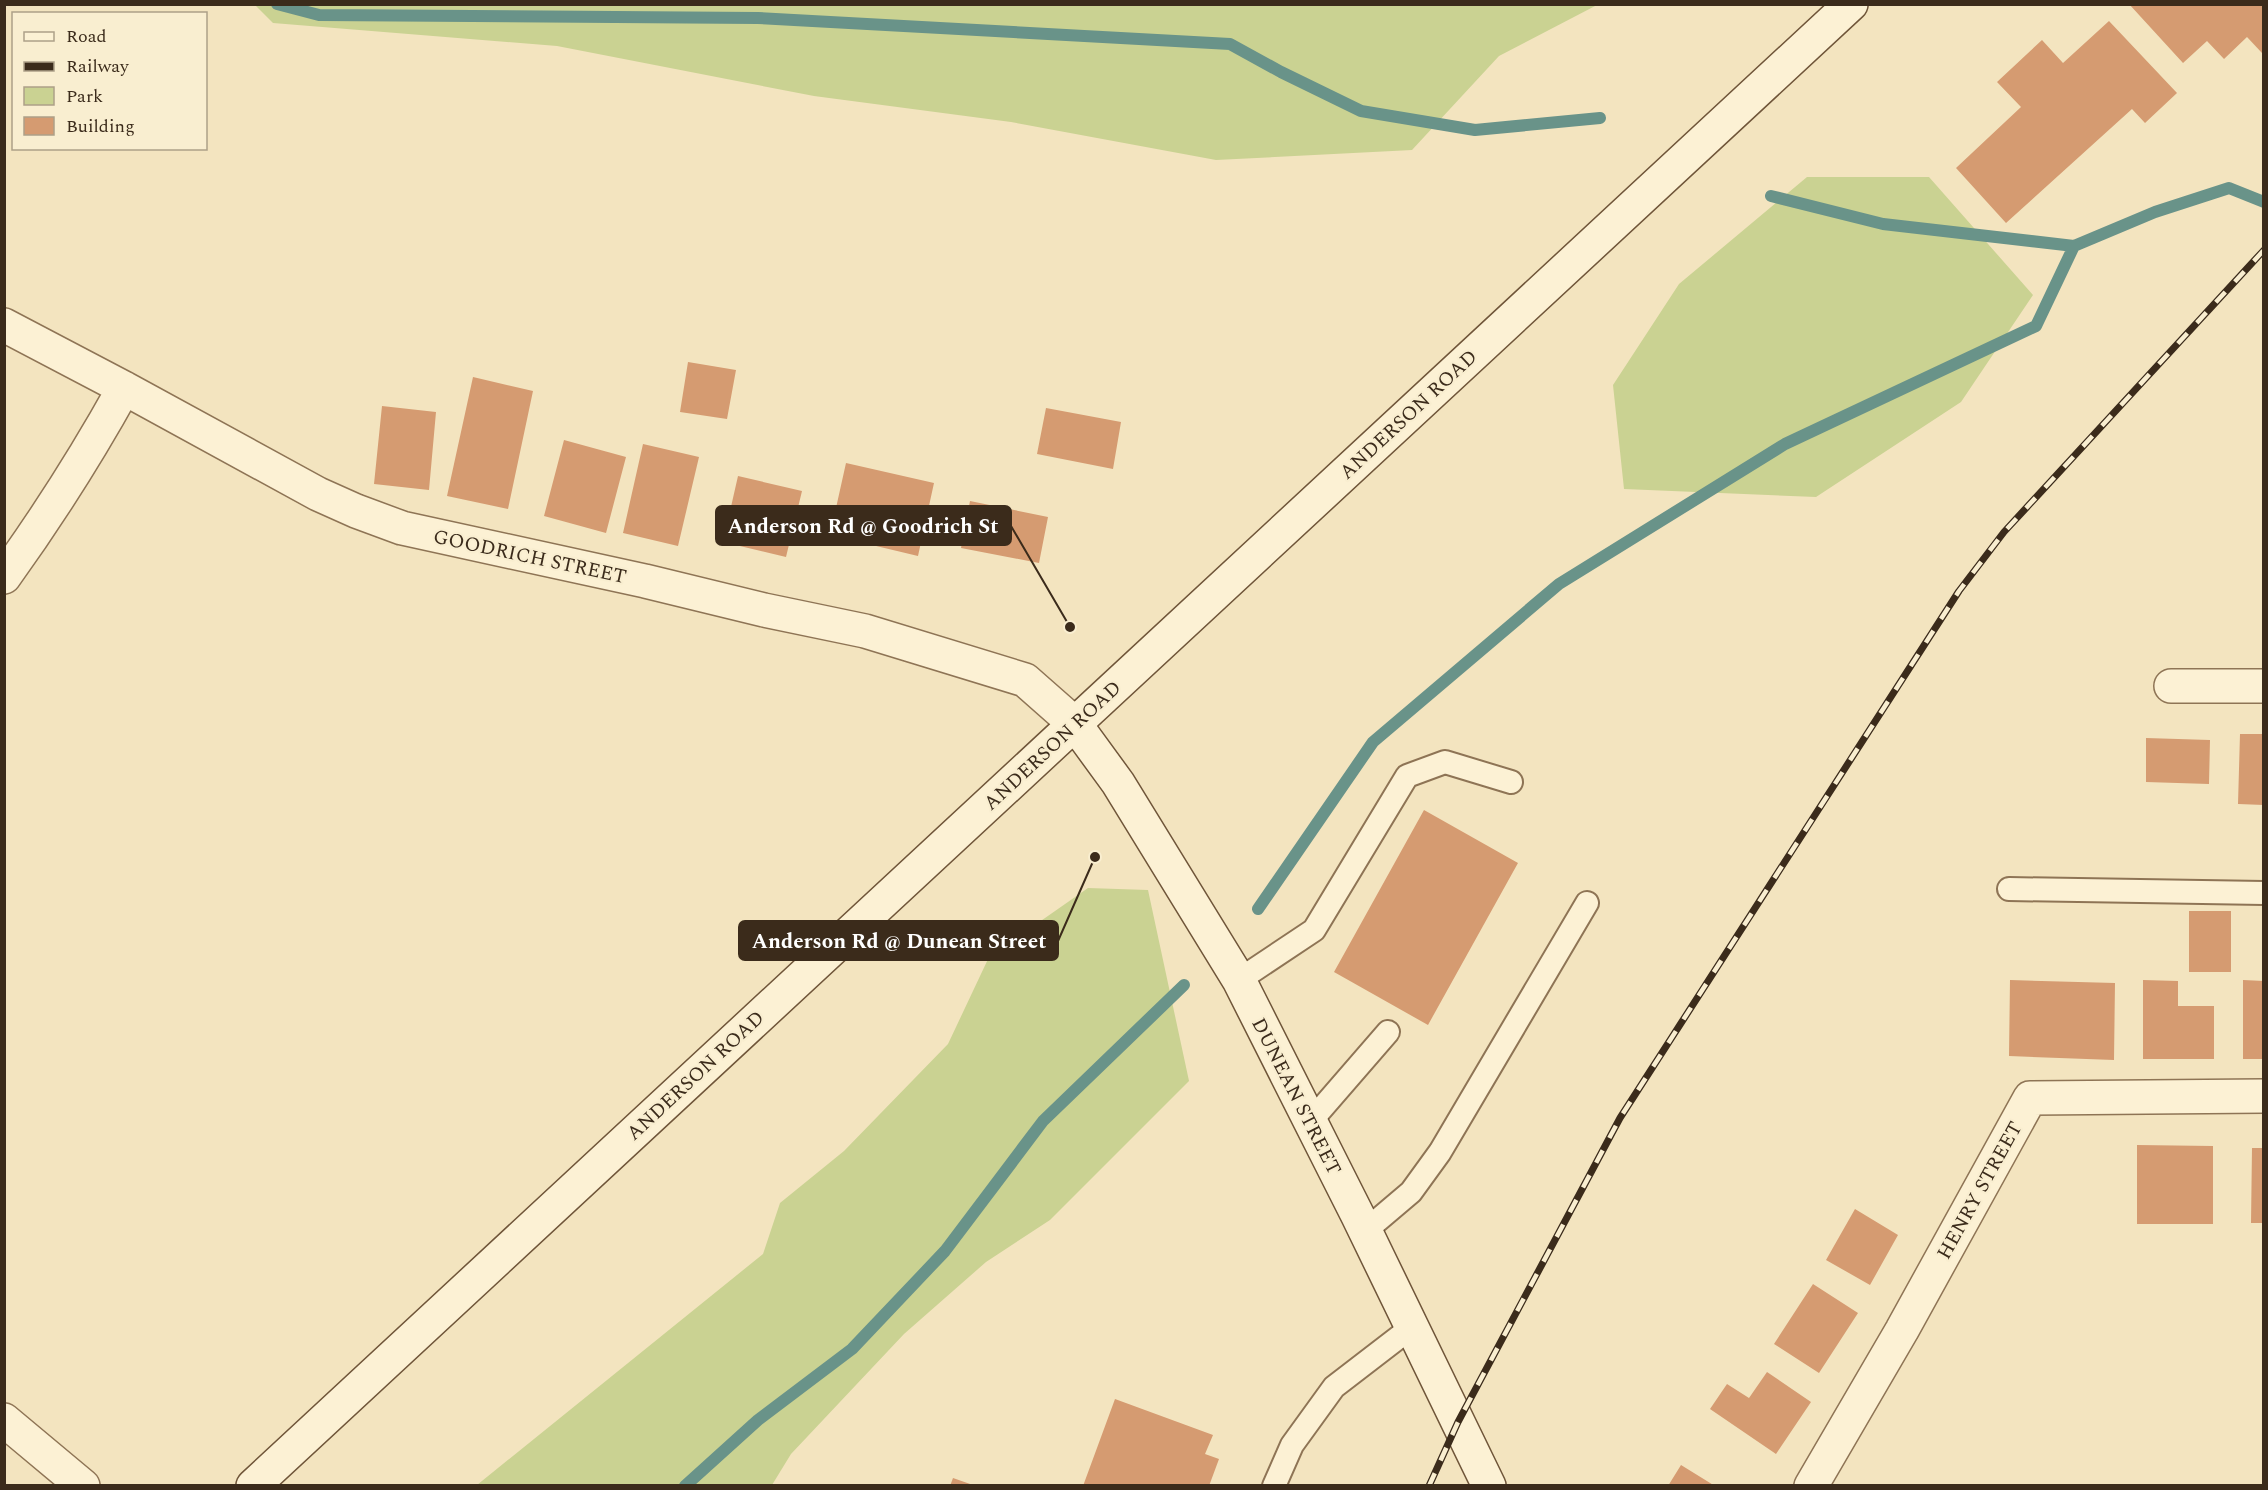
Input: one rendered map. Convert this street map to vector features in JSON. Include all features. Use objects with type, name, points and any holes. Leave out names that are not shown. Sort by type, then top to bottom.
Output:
[{"type":"street","name":"ANDERSON ROAD","points":[[253,1485],[1851,4]]},
{"type":"street","name":"GOODRICH STREET","points":[[4,325],[318,494],[393,524],[764,610],[865,631],[1025,680],[1075,724]]},
{"type":"street","points":[[4,577],[87,454],[124,388]]},
{"type":"street","points":[[2171,686],[2264,686]]},
{"type":"street","name":"DUNEAN STREET","points":[[1075,724],[1118,783],[1239,980],[1489,1485]]},
{"type":"street","name":"HENRY STREET","points":[[1812,1485],[1902,1330],[2030,1098],[2264,1096]]},
{"type":"street","points":[[4,1420],[83,1485]]},
{"type":"lane","points":[[1239,980],[1314,930],[1407,776],[1445,762],[1510,782]]},
{"type":"lane","points":[[2009,889],[2264,893]]},
{"type":"lane","points":[[1365,1231],[1410,1192],[1440,1152],[1587,903]]},
{"type":"lane","points":[[1310,1122],[1388,1032]]},
{"type":"lane","points":[[1274,1485],[1292,1445],[1334,1388],[1412,1327]]},
{"type":"green space","points":[[255,5],[1597,5],[1499,56],[1412,150],[1216,160],[1011,122],[814,96],[557,46],[273,23]]},
{"type":"green space","points":[[1807,177],[1929,177],[2033,295],[1961,402],[1816,497],[1624,489],[1613,385],[1679,284]]},
{"type":"green space","points":[[1088,888],[1148,890],[1189,1081],[1050,1220],[986,1262],[904,1334],[791,1454],[772,1485],[477,1485],[763,1254],[780,1203],[844,1151],[948,1044],[989,957]]},
{"type":"building","points":[[2129,4],[2264,4],[2264,52],[2262,53],[2247,37],[2224,59],[2207,41],[2183,63]]},
{"type":"building","points":[[2109,21],[2177,93],[2145,123],[2132,109],[2006,223],[1956,168],[2021,107],[1997,82],[2042,40],[2063,63]]},
{"type":"building","points":[[688,362],[736,370],[727,419],[680,412]]},
{"type":"building","points":[[473,377],[533,391],[508,509],[447,496]]},
{"type":"building","points":[[382,406],[436,412],[429,490],[374,484]]},
{"type":"building","points":[[1046,408],[1121,422],[1113,469],[1037,454]]},
{"type":"building","points":[[564,440],[626,457],[606,533],[544,516]]},
{"type":"building","points":[[643,444],[699,457],[678,546],[623,533]]},
{"type":"building","points":[[846,463],[934,483],[918,556],[830,535]]},
{"type":"building","points":[[738,476],[802,491],[786,557],[723,542]]},
{"type":"building","points":[[970,501],[1048,517],[1039,563],[961,548]]},
{"type":"building","points":[[2240,734],[2264,734],[2264,805],[2238,804]]},
{"type":"building","points":[[2146,738],[2210,740],[2209,784],[2146,782]]},
{"type":"building","points":[[1424,810],[1518,863],[1428,1025],[1334,972]]},
{"type":"building","points":[[2189,911],[2231,911],[2231,972],[2189,972]]},
{"type":"building","points":[[2010,980],[2115,983],[2114,1060],[2009,1056]]},
{"type":"building","points":[[2143,980],[2178,981],[2178,1006],[2214,1006],[2214,1059],[2143,1059]]},
{"type":"building","points":[[2243,980],[2264,981],[2264,1059],[2243,1059]]},
{"type":"building","points":[[2137,1145],[2213,1146],[2213,1224],[2137,1224]]},
{"type":"building","points":[[2252,1148],[2264,1148],[2264,1223],[2251,1223]]},
{"type":"building","points":[[1855,1209],[1898,1235],[1870,1285],[1826,1260]]},
{"type":"building","points":[[1813,1284],[1858,1313],[1819,1373],[1774,1344]]},
{"type":"building","points":[[1767,1372],[1811,1402],[1776,1454],[1710,1409],[1727,1384],[1749,1398]]},
{"type":"building","points":[[1115,1399],[1213,1435],[1205,1454],[1219,1459],[1209,1486],[1083,1486]]},
{"type":"building","points":[[1681,1465],[1715,1486],[1668,1486]]},
{"type":"building","points":[[953,1478],[973,1485],[973,1486],[950,1486]]},
{"type":"waterway","points":[[277,4],[319,15],[758,18],[1230,44],[1361,111],[1475,130],[1600,118]]},
{"type":"waterway","points":[[1771,196],[1883,224],[2074,246],[2155,212],[2229,188],[2264,202]]},
{"type":"waterway","points":[[1258,909],[1373,742],[1559,584],[1785,444],[2036,326],[2074,246]]},
{"type":"waterway","points":[[685,1486],[758,1420],[852,1349],[945,1251],[1043,1121],[1184,985]]},
{"type":"railway","points":[[1429,1486],[1458,1422],[1620,1118],[1959,591],[2004,532],[2264,250]]},
{"type":"place","name":"Anderson Rd @ Goodrich St","points":[[1070,627]]},
{"type":"place","name":"Anderson Rd @ Dunean Street","points":[[1095,857]]}]
